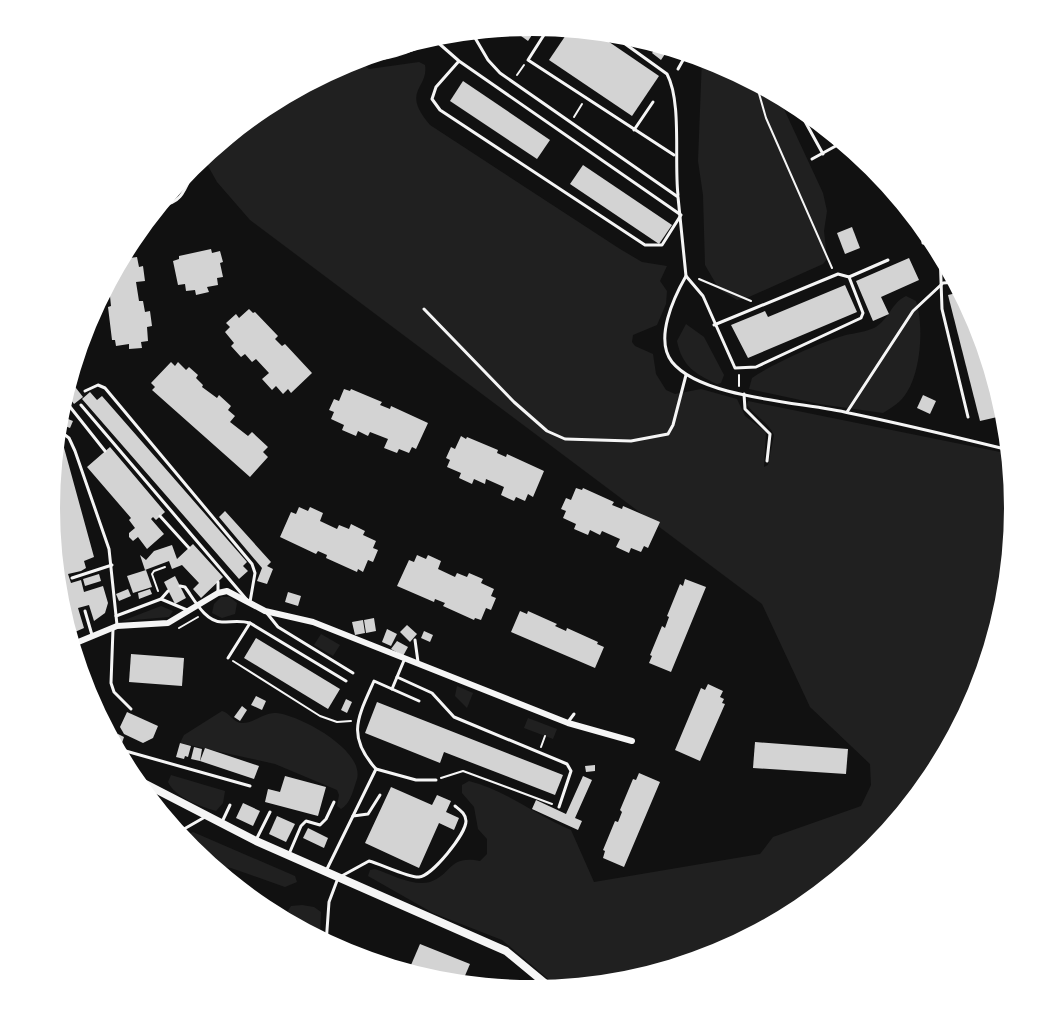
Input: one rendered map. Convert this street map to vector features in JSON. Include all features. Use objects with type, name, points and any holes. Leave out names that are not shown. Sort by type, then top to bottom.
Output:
[{"type":"main road","points":[[151,787],[221,825],[506,951],[542,981]]},
{"type":"street","points":[[79,641],[115,627],[168,623],[218,593],[227,591],[265,611],[313,622],[563,721],[633,741]]},
{"type":"lane","points":[[543,36],[528,60],[674,156]]},
{"type":"lane","points":[[476,39],[488,60],[512,82],[678,197]]},
{"type":"lane","points":[[441,45],[459,61],[681,216]]},
{"type":"lane","points":[[628,46],[667,74],[675,94],[674,156],[686,276],[670,311],[665,344],[671,360],[686,375],[715,387],[847,412],[1000,448]]},
{"type":"lane","points":[[459,61],[436,87],[432,99],[440,110],[645,245],[662,245],[681,216]]},
{"type":"lane","points":[[678,69],[683,61]]},
{"type":"lane","points":[[634,130],[653,102]]},
{"type":"lane","points":[[807,124],[823,154]]},
{"type":"lane","points":[[812,159],[836,146]]},
{"type":"lane","points":[[172,203],[180,199],[185,188]]},
{"type":"lane","points":[[714,325],[838,274],[849,277],[888,260]]},
{"type":"lane","points":[[942,273],[942,309],[968,417]]},
{"type":"lane","points":[[686,276],[703,296],[733,365],[741,369],[756,367],[861,318],[862,307],[849,277]]},
{"type":"lane","points":[[847,412],[913,311],[942,283],[947,283]]},
{"type":"lane","points":[[424,309],[535,422],[565,439],[631,441],[668,434],[673,424],[686,375]]},
{"type":"lane","points":[[85,391],[98,385],[105,388],[252,564],[255,573],[249,604]]},
{"type":"lane","points":[[744,394],[745,409],[770,434],[766,461]]},
{"type":"lane","points":[[81,405],[237,585],[249,604]]},
{"type":"lane","points":[[71,408],[105,451]]},
{"type":"lane","points":[[66,436],[75,451],[112,565],[116,616],[111,683],[114,692],[131,709]]},
{"type":"lane","points":[[160,516],[189,548]]},
{"type":"lane","points":[[72,578],[112,565]]},
{"type":"lane","points":[[218,582],[218,593]]},
{"type":"lane","points":[[180,586],[185,587],[204,614],[219,622],[240,620],[250,623],[346,681]]},
{"type":"lane","points":[[116,616],[161,599],[168,591]]},
{"type":"lane","points":[[161,599],[189,611]]},
{"type":"lane","points":[[85,611],[92,635]]},
{"type":"lane","points":[[265,611],[278,627],[353,673]]},
{"type":"lane","points":[[228,658],[250,623]]},
{"type":"lane","points":[[415,640],[418,662]]},
{"type":"lane","points":[[392,689],[405,658]]},
{"type":"lane","points":[[397,677],[432,693],[454,717],[567,764],[571,771],[559,807]]},
{"type":"lane","points":[[420,701],[374,681],[357,720],[359,746],[376,769],[416,780],[436,780]]},
{"type":"lane","points":[[563,721],[569,722],[574,714]]},
{"type":"lane","points":[[127,751],[250,786]]},
{"type":"lane","points":[[325,872],[376,769]]},
{"type":"lane","points":[[353,816],[368,814],[380,795]]},
{"type":"lane","points":[[289,856],[301,826],[306,821],[320,825],[326,819],[334,802]]},
{"type":"lane","points":[[221,825],[230,804]]},
{"type":"lane","points":[[327,934],[329,902],[338,878],[369,861],[417,877],[429,874],[461,836],[466,822],[465,816],[455,806]]},
{"type":"lane","points":[[256,841],[270,812]]},
{"type":"lane","points":[[185,829],[205,817]]},
{"type":"path","points":[[512,82],[528,60]]},
{"type":"path","points":[[759,94],[765,118],[829,264],[838,274]]},
{"type":"path","points":[[570,122],[586,98]]},
{"type":"path","points":[[691,282],[703,279],[762,305]]},
{"type":"path","points":[[741,369],[737,384],[744,394]]},
{"type":"path","points":[[161,599],[152,574],[165,567]]},
{"type":"path","points":[[228,658],[320,716],[337,722],[357,720]]},
{"type":"path","points":[[539,752],[545,736]]},
{"type":"path","points":[[436,780],[463,771],[559,807]]},
{"type":"shaded area","points":[[419,62],[425,65],[425,73],[416,97],[417,104],[430,125],[620,249],[642,262],[667,266],[660,281],[667,291],[666,304],[657,325],[633,335],[632,342],[635,346],[653,354],[656,374],[666,390],[675,394],[701,389],[737,399],[745,416],[766,432],[764,467],[768,465],[774,435],[747,405],[748,401],[1000,452],[1005,508],[1000,570],[988,631],[969,689],[941,745],[925,771],[887,820],[844,864],[768,918],[713,945],[684,956],[624,972],[550,980],[502,940],[433,913],[368,876],[370,870],[375,869],[395,877],[424,883],[437,879],[456,863],[470,860],[480,861],[487,854],[487,839],[478,829],[474,807],[462,793],[462,785],[469,781],[509,797],[571,830],[594,882],[760,854],[773,837],[861,806],[871,785],[870,764],[810,707],[762,604],[250,220],[217,182],[207,165],[244,134],[296,99],[366,66],[369,69]]},
{"type":"shaded area","points":[[702,68],[741,85],[784,109],[823,193],[827,211],[824,231],[827,259],[823,264],[749,297],[737,300],[719,289],[705,265],[703,195],[698,161]]},
{"type":"shaded area","points":[[906,296],[916,301],[918,311],[920,347],[918,360],[912,383],[907,392],[902,399],[883,413],[819,404],[749,389],[752,378],[785,360],[836,338],[874,328]]},
{"type":"shaded area","points":[[686,324],[704,337],[724,375],[721,383],[717,384],[696,373],[682,357],[677,341]]},
{"type":"shaded area","points":[[221,597],[230,597],[237,603],[235,614],[222,618],[212,613],[214,604]]},
{"type":"shaded area","points":[[161,606],[173,611],[169,617],[122,621]]},
{"type":"shaded area","points":[[321,634],[340,645],[333,656],[314,645]]},
{"type":"shaded area","points":[[457,686],[473,693],[467,708],[455,696]]},
{"type":"shaded area","points":[[222,711],[241,723],[250,722],[272,713],[287,715],[330,737],[352,759],[357,771],[356,782],[347,804],[341,809],[337,806],[339,795],[337,790],[275,764],[180,743],[184,735]]},
{"type":"shaded area","points":[[528,718],[557,729],[553,739],[524,728]]},
{"type":"shaded area","points":[[171,775],[225,791],[223,803],[216,811],[189,801],[172,788],[168,782]]},
{"type":"shaded area","points":[[193,832],[295,876],[297,882],[285,887],[224,867],[190,834]]},
{"type":"shaded area","points":[[291,906],[314,907],[321,912],[320,931],[287,912]]},
{"type":"building","points":[[522,36],[531,36],[528,41]]},
{"type":"building","points":[[564,37],[594,40],[610,43],[659,76],[632,116],[549,60]]},
{"type":"building","points":[[653,52],[664,55],[661,60]]},
{"type":"building","points":[[463,81],[550,140],[537,159],[450,101]]},
{"type":"building","points":[[583,165],[672,225],[659,244],[570,184]]},
{"type":"building","points":[[852,227],[860,248],[845,254],[837,233]]},
{"type":"building","points":[[211,249],[212,253],[220,251],[223,277],[217,278],[218,285],[207,287],[209,292],[196,295],[195,290],[186,291],[185,284],[178,285],[173,261],[179,259],[179,256]]},
{"type":"building","points":[[137,257],[139,267],[143,266],[145,281],[136,282],[139,301],[143,301],[145,312],[150,311],[152,326],[147,327],[148,341],[141,342],[142,348],[129,349],[129,344],[116,346],[115,340],[112,340],[108,307],[111,306],[110,296],[132,258]]},
{"type":"building","points":[[909,258],[919,280],[881,297],[889,314],[873,321],[856,281]]},
{"type":"building","points":[[845,285],[857,312],[748,358],[731,325],[765,311],[768,317]]},
{"type":"building","points":[[953,294],[969,328],[988,386],[995,417],[980,421],[948,295]]},
{"type":"building","points":[[249,309],[255,312],[278,336],[275,339],[282,346],[285,344],[312,373],[291,393],[288,389],[283,394],[276,386],[272,390],[262,379],[269,373],[256,359],[252,362],[245,354],[241,357],[231,346],[234,343],[225,332],[230,327],[226,323],[236,314],[239,318]]},
{"type":"building","points":[[171,362],[175,366],[178,362],[186,370],[189,367],[198,375],[196,378],[203,385],[202,387],[217,398],[219,395],[231,406],[228,410],[235,416],[230,422],[248,436],[252,432],[268,447],[263,452],[268,457],[250,477],[152,390],[155,387],[151,383]]},
{"type":"building","points":[[76,388],[83,397],[74,404],[72,402]]},
{"type":"building","points":[[344,389],[350,391],[351,389],[382,402],[380,405],[390,409],[391,406],[428,423],[416,449],[412,447],[409,453],[399,449],[397,453],[384,448],[388,439],[370,432],[368,436],[358,431],[356,436],[342,430],[344,425],[331,419],[334,412],[329,410],[334,399],[339,401]]},
{"type":"building","points":[[90,392],[97,400],[102,396],[247,562],[243,566],[248,571],[239,579],[82,399]]},
{"type":"building","points":[[923,395],[936,401],[930,414],[917,408]]},
{"type":"building","points":[[68,419],[73,421],[70,428],[67,427]]},
{"type":"building","points":[[461,436],[498,450],[497,453],[506,457],[507,454],[544,471],[533,497],[528,494],[525,501],[516,497],[514,501],[501,495],[504,487],[486,479],[485,484],[474,479],[472,484],[459,478],[461,473],[447,467],[450,460],[446,458],[451,447],[455,449]]},
{"type":"building","points":[[64,447],[94,557],[84,561],[86,568],[68,574],[71,583],[81,580],[84,592],[103,586],[108,603],[105,613],[94,621],[89,605],[78,608],[84,628],[76,631],[64,570],[60,508]]},
{"type":"building","points":[[110,447],[165,512],[156,520],[153,517],[151,519],[164,534],[147,549],[138,537],[133,541],[129,537],[129,533],[135,528],[129,520],[131,518],[87,467]]},
{"type":"building","points":[[576,488],[582,490],[583,488],[614,502],[612,505],[622,509],[623,506],[660,522],[648,548],[644,546],[641,552],[631,548],[629,553],[616,547],[620,539],[602,531],[600,535],[590,530],[588,535],[574,529],[576,524],[563,518],[566,511],[561,509],[566,498],[571,500]]},
{"type":"building","points":[[299,507],[308,511],[310,507],[323,513],[320,521],[337,529],[339,525],[349,529],[351,524],[365,531],[363,535],[376,541],[373,548],[378,550],[373,562],[368,560],[363,572],[358,569],[357,572],[326,558],[327,555],[318,551],[316,554],[280,537],[291,512],[296,514]]},
{"type":"building","points":[[225,511],[271,562],[267,566],[273,569],[267,584],[257,581],[262,568],[219,517]]},
{"type":"building","points":[[193,544],[223,577],[201,598],[193,589],[199,583],[182,565],[172,569],[169,561],[145,570],[140,555],[146,560],[154,551],[172,545],[177,559]]},
{"type":"building","points":[[417,555],[426,559],[428,555],[441,561],[438,569],[455,577],[457,573],[467,577],[469,573],[483,579],[481,583],[494,589],[491,596],[496,598],[491,610],[486,608],[481,620],[475,618],[474,620],[443,606],[445,603],[435,599],[434,602],[397,586],[409,560],[414,562]]},
{"type":"building","points":[[146,570],[152,587],[133,593],[127,576]]},
{"type":"building","points":[[99,574],[101,581],[85,586],[83,579]]},
{"type":"building","points":[[175,576],[186,598],[175,604],[164,582]]},
{"type":"building","points":[[685,579],[706,587],[671,672],[649,663],[652,656],[650,655],[662,626],[665,628],[669,617],[667,616],[680,584],[683,586]]},
{"type":"building","points":[[128,589],[131,596],[119,601],[116,594]]},
{"type":"building","points":[[150,589],[152,594],[139,599],[138,593]]},
{"type":"building","points":[[288,592],[301,596],[298,606],[285,602]]},
{"type":"building","points":[[520,611],[527,614],[528,611],[557,624],[555,626],[566,631],[567,628],[598,642],[597,644],[604,647],[595,668],[511,632]]},
{"type":"building","points":[[374,618],[376,631],[366,633],[364,620]]},
{"type":"building","points":[[363,620],[365,633],[355,635],[352,622]]},
{"type":"building","points":[[407,625],[417,634],[410,642],[400,632]]},
{"type":"building","points":[[387,629],[397,634],[391,646],[382,642]]},
{"type":"building","points":[[424,631],[433,635],[430,642],[421,638]]},
{"type":"building","points":[[256,638],[340,689],[328,709],[244,658]]},
{"type":"building","points":[[397,641],[408,647],[403,656],[391,649]]},
{"type":"building","points":[[131,654],[184,658],[182,686],[129,682]]},
{"type":"building","points":[[708,684],[723,691],[720,697],[724,699],[722,703],[725,704],[700,761],[675,750],[701,688],[705,690]]},
{"type":"building","points":[[256,696],[266,701],[262,710],[251,705]]},
{"type":"building","points":[[346,699],[352,702],[347,713],[341,710]]},
{"type":"building","points":[[377,702],[563,775],[555,795],[444,752],[440,763],[365,733]]},
{"type":"building","points":[[242,706],[247,710],[240,721],[234,717]]},
{"type":"building","points":[[127,712],[158,726],[153,738],[143,743],[124,734],[120,727]]},
{"type":"building","points":[[118,735],[124,737],[122,743]]},
{"type":"building","points":[[755,742],[848,749],[846,774],[753,768]]},
{"type":"building","points":[[180,743],[191,746],[188,757],[185,756],[184,759],[176,757]]},
{"type":"building","points":[[194,747],[202,749],[200,761],[191,759]]},
{"type":"building","points":[[205,748],[259,766],[254,779],[200,761]]},
{"type":"building","points":[[595,765],[595,771],[586,772],[585,766]]},
{"type":"building","points":[[639,773],[660,782],[624,867],[603,858],[605,851],[603,850],[615,821],[618,822],[622,812],[620,810],[633,779],[636,780]]},
{"type":"building","points":[[285,776],[326,787],[318,816],[265,802],[268,789],[280,792]]},
{"type":"building","points":[[583,776],[592,780],[575,818],[582,821],[578,830],[532,809],[536,800],[566,814]]},
{"type":"building","points":[[391,787],[432,805],[437,795],[451,801],[446,812],[459,818],[454,830],[439,823],[419,868],[365,843]]},
{"type":"building","points":[[243,803],[260,811],[253,826],[236,818]]},
{"type":"building","points":[[277,816],[295,824],[286,842],[269,834]]},
{"type":"building","points":[[308,828],[328,838],[324,848],[303,838]]},
{"type":"building","points":[[420,944],[470,964],[465,976],[411,965]]}]
